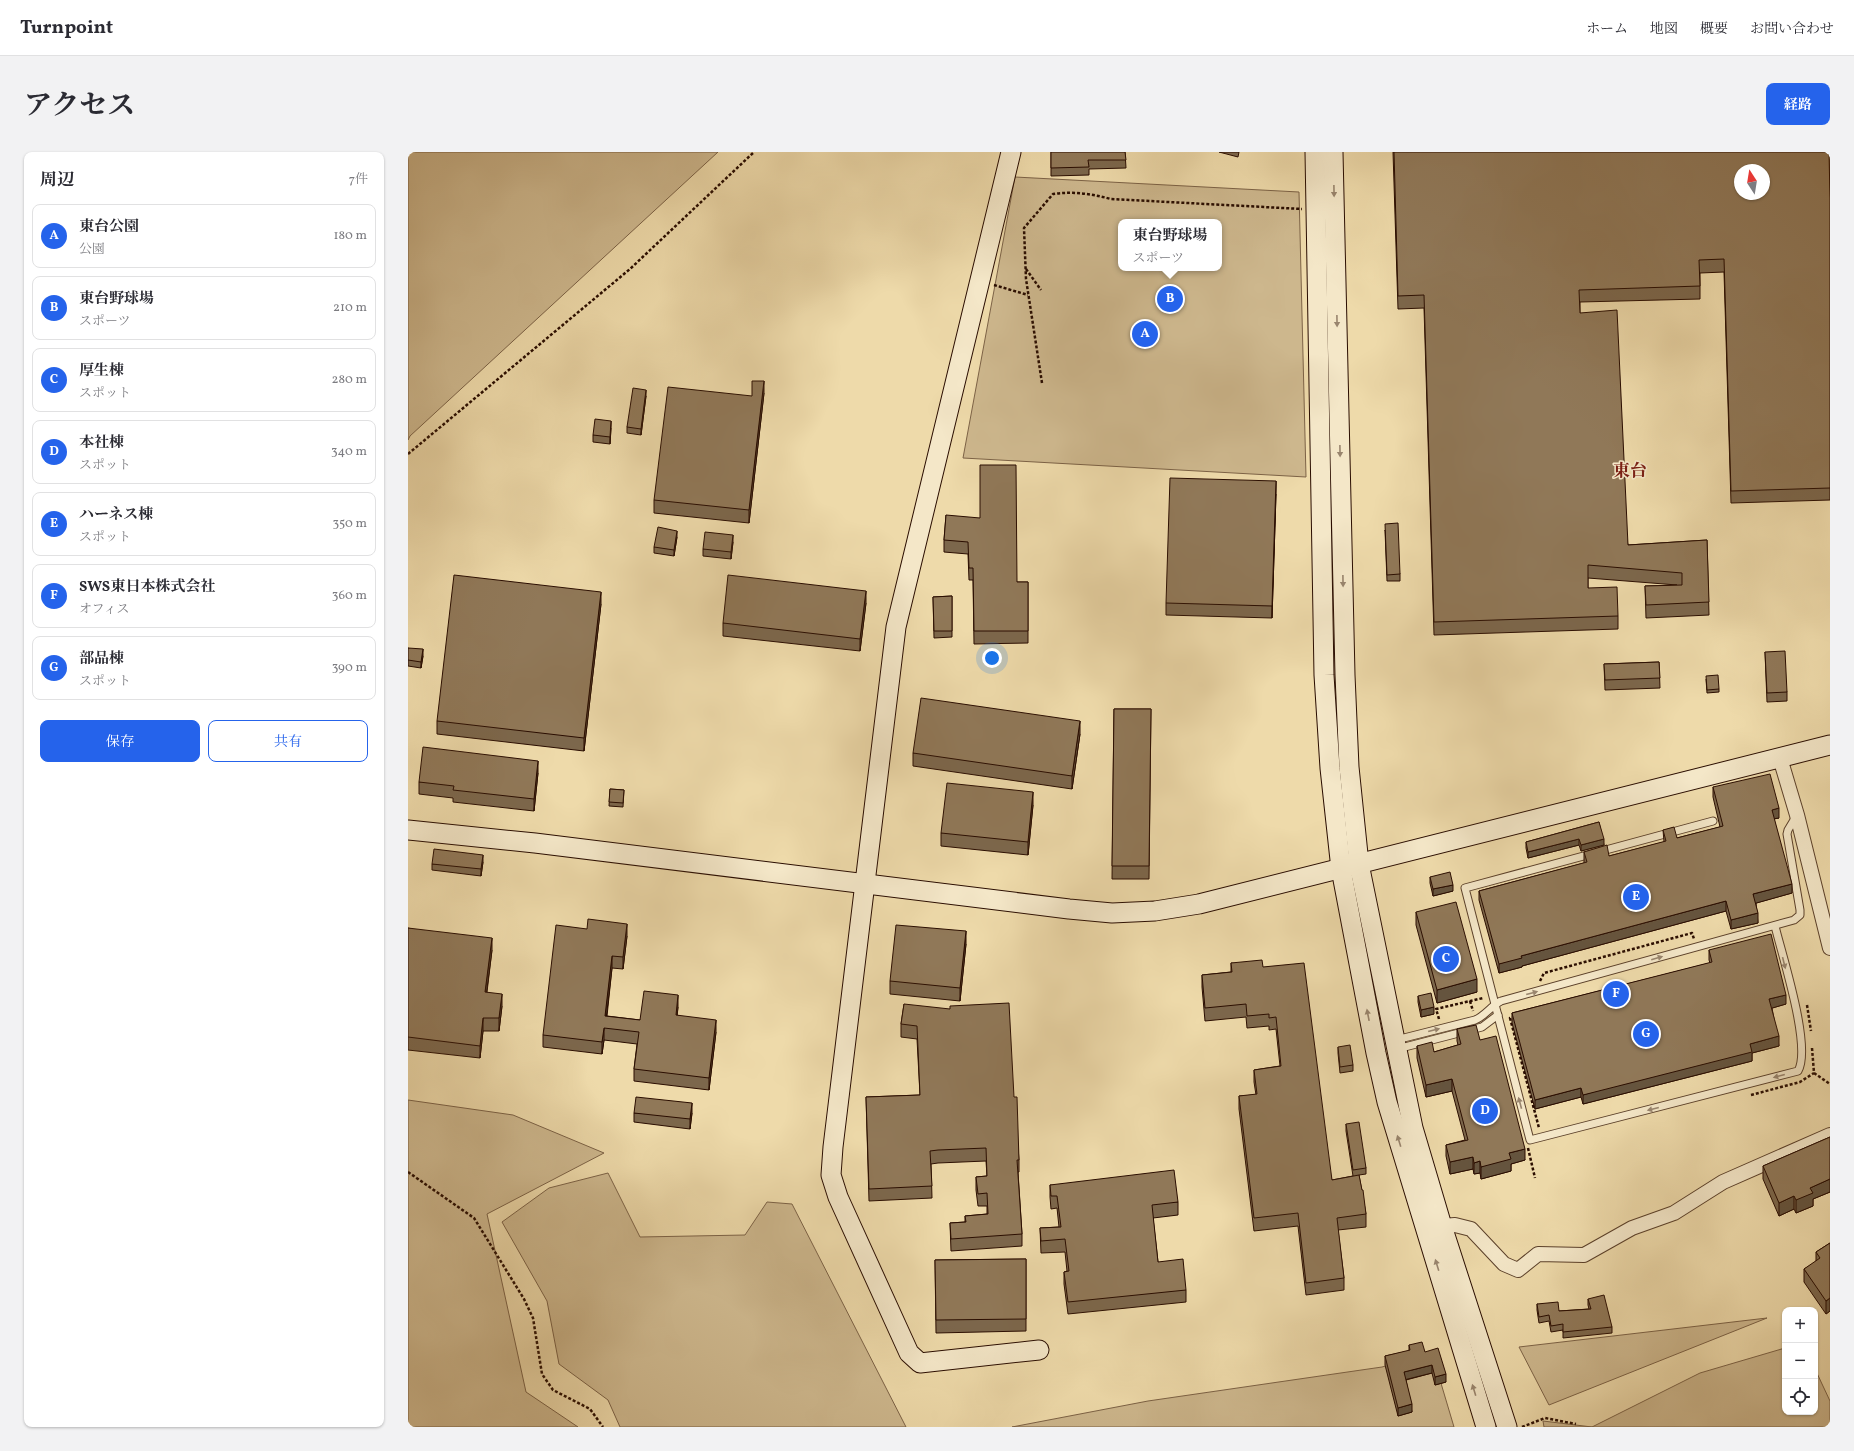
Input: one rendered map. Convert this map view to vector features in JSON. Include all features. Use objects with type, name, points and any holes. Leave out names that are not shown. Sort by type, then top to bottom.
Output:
[{"type":"street","points":[[1011,152],[896,627],[833,1147],[831,1175],[838,1196],[909,1353],[920,1363],[1039,1350]]},
{"type":"street","points":[[1315,152],[1324,675],[1330,768],[1341,869],[1376,1053],[1387,1102],[1486,1427]]},
{"type":"street","points":[[1333,152],[1345,675],[1349,767],[1359,864],[1413,1128],[1442,1226],[1507,1427]]},
{"type":"street","points":[[408,830],[535,843],[1112,913],[1155,910],[1199,904],[1830,745]]},
{"type":"street","points":[[1780,758],[1797,815],[1830,948]]},
{"type":"street","points":[[1442,1226],[1455,1225],[1472,1229],[1504,1264],[1518,1270],[1538,1254],[1584,1255],[1632,1228],[1674,1213],[1723,1182],[1830,1135]]},
{"type":"lane","points":[[1397,1044],[1481,1018],[1495,1004],[1501,1001],[1794,920],[1800,915],[1800,910],[1787,834],[1797,815]]},
{"type":"lane","points":[[1713,821],[1465,888],[1530,1140],[1798,1071],[1801,1066],[1801,1034],[1775,926]]},
{"type":"lane","points":[[1397,1044],[1482,1027],[1498,1015]]},
{"type":"path","points":[[408,454],[630,270],[754,152]]},
{"type":"path","points":[[1042,383],[1028,295],[1024,228],[1053,194],[1081,192],[1112,199],[1300,209]]},
{"type":"path","points":[[1026,269],[1041,290]]},
{"type":"path","points":[[980,281],[1028,295]]},
{"type":"path","points":[[1540,982],[1544,972],[1692,933],[1695,942]]},
{"type":"path","points":[[1439,1022],[1436,1009],[1485,997]]},
{"type":"path","points":[[1470,1001],[1474,1016]]},
{"type":"path","points":[[1518,1016],[1510,1018],[1540,1129],[1546,1128]]},
{"type":"path","points":[[1814,1072],[1830,1084]]},
{"type":"path","points":[[408,1172],[474,1218],[524,1299],[533,1318],[542,1374],[553,1390],[590,1409],[604,1427]]},
{"type":"path","points":[[1522,1427],[1545,1418],[1576,1424]]},
{"type":"shaded area","points":[[408,152],[718,152],[410,436],[408,440]]},
{"type":"shaded area","points":[[1015,177],[1299,192],[1306,477],[963,458]]},
{"type":"shaded area","points":[[408,1100],[513,1115],[604,1153],[487,1214],[526,1392],[578,1427],[408,1427]]},
{"type":"shaded area","points":[[608,1173],[640,1237],[745,1235],[767,1202],[792,1204],[906,1427],[620,1427],[608,1400],[559,1364],[547,1301],[502,1222],[549,1188]]},
{"type":"shaded area","points":[[1767,1318],[1549,1405],[1519,1347]]},
{"type":"shaded area","points":[[1782,1349],[1782,1415],[1818,1415],[1818,1375],[1830,1401],[1830,1427],[1592,1427],[1700,1373]]},
{"type":"shaded area","points":[[1432,1353],[1454,1427],[1012,1427],[1148,1401],[1382,1367]]},
{"type":"shaded area","points":[[1543,1421],[1592,1427],[1544,1427]]},
{"type":"building","points":[[1051,152],[1125,152],[1126,160],[1088,160],[1089,167],[1051,168]]},
{"type":"building","points":[[1394,152],[1829,152],[1830,488],[1731,491],[1724,259],[1699,260],[1700,286],[1579,290],[1580,313],[1617,310],[1628,545],[1707,540],[1709,602],[1646,605],[1645,586],[1682,585],[1682,573],[1588,565],[1588,588],[1617,587],[1618,616],[1434,622],[1424,295],[1398,296]]},
{"type":"building","points":[[752,381],[764,381],[749,510],[654,500],[668,387],[752,396]]},
{"type":"building","points":[[633,388],[646,390],[641,429],[627,427]]},
{"type":"building","points":[[595,419],[611,421],[610,437],[593,435]]},
{"type":"building","points":[[980,465],[1016,465],[1017,582],[1028,582],[1028,631],[974,631],[973,568],[969,568],[968,542],[944,540],[946,515],[980,518]]},
{"type":"building","points":[[1170,478],[1276,481],[1272,606],[1166,603]]},
{"type":"building","points":[[1398,523],[1400,574],[1387,575],[1385,524]]},
{"type":"building","points":[[658,527],[677,531],[674,550],[654,547]]},
{"type":"building","points":[[705,532],[733,535],[731,552],[703,549]]},
{"type":"building","points":[[454,575],[601,592],[584,738],[437,721]]},
{"type":"building","points":[[728,575],[866,591],[860,639],[723,623]]},
{"type":"building","points":[[952,596],[952,631],[934,631],[933,597]]},
{"type":"building","points":[[408,648],[423,649],[421,662],[408,660]]},
{"type":"building","points":[[1785,651],[1787,692],[1767,693],[1765,652]]},
{"type":"building","points":[[1659,662],[1660,678],[1605,680],[1604,664]]},
{"type":"building","points":[[1718,675],[1719,689],[1707,690],[1706,676]]},
{"type":"building","points":[[921,698],[1080,721],[1072,776],[913,753]]},
{"type":"building","points":[[1114,709],[1151,709],[1149,866],[1112,866]]},
{"type":"building","points":[[423,747],[538,761],[534,799],[453,790],[454,786],[419,782]]},
{"type":"building","points":[[1770,774],[1779,808],[1772,810],[1792,884],[1753,894],[1758,913],[1731,920],[1726,901],[1521,956],[1522,958],[1499,964],[1479,891],[1587,862],[1584,852],[1607,845],[1609,856],[1666,841],[1663,830],[1674,827],[1677,838],[1723,826],[1713,787]]},
{"type":"building","points":[[947,783],[1033,792],[1028,842],[941,833]]},
{"type":"building","points":[[610,789],[624,790],[623,803],[609,802]]},
{"type":"building","points":[[1599,822],[1604,839],[1581,845],[1579,839],[1528,852],[1526,842]]},
{"type":"building","points":[[434,849],[483,855],[481,869],[432,864]]},
{"type":"building","points":[[1450,872],[1453,885],[1433,889],[1430,877]]},
{"type":"building","points":[[1456,902],[1477,979],[1437,990],[1416,912]]},
{"type":"building","points":[[588,919],[627,924],[623,957],[612,956],[605,1016],[640,1020],[644,991],[678,995],[676,1015],[716,1020],[709,1078],[634,1069],[639,1032],[604,1028],[602,1042],[543,1035],[556,925],[587,929]]},
{"type":"building","points":[[896,925],[966,931],[960,988],[890,981]]},
{"type":"building","points":[[408,928],[492,938],[485,992],[502,994],[499,1018],[483,1018],[480,1046],[408,1037]]},
{"type":"building","points":[[1771,934],[1786,995],[1769,999],[1779,1036],[1750,1044],[1752,1052],[1583,1095],[1581,1088],[1535,1100],[1512,1013],[1712,962],[1709,950]]},
{"type":"building","points":[[1262,960],[1263,967],[1304,963],[1332,1180],[1359,1175],[1363,1190],[1366,1214],[1337,1218],[1344,1278],[1306,1283],[1298,1213],[1254,1218],[1239,1096],[1257,1094],[1254,1070],[1281,1066],[1276,1017],[1269,1018],[1269,1014],[1247,1016],[1246,1004],[1205,1008],[1202,975],[1232,972],[1231,963]]},
{"type":"building","points":[[1431,993],[1434,1007],[1421,1010],[1418,996]]},
{"type":"building","points":[[1009,1003],[1014,1097],[1017,1097],[1019,1160],[1017,1160],[1022,1234],[951,1239],[950,1223],[966,1222],[965,1216],[988,1214],[987,1193],[978,1194],[976,1177],[987,1176],[986,1148],[930,1151],[932,1186],[869,1189],[866,1097],[920,1095],[917,1026],[901,1024],[904,1004],[950,1009],[950,1006]]},
{"type":"building","points":[[1476,1025],[1480,1040],[1496,1036],[1525,1149],[1509,1153],[1511,1159],[1481,1167],[1480,1161],[1474,1163],[1473,1157],[1450,1162],[1446,1145],[1468,1140],[1452,1079],[1426,1085],[1417,1046],[1432,1042],[1434,1052],[1461,1044],[1457,1029]]},
{"type":"building","points":[[1350,1045],[1353,1065],[1340,1067],[1338,1047]]},
{"type":"building","points":[[636,1097],[692,1103],[690,1119],[634,1113]]},
{"type":"building","points":[[1359,1122],[1366,1168],[1353,1170],[1346,1124]]},
{"type":"building","points":[[1830,1137],[1830,1179],[1810,1188],[1813,1193],[1796,1200],[1794,1196],[1779,1203],[1763,1166]]},
{"type":"building","points":[[1174,1170],[1178,1202],[1152,1205],[1158,1262],[1183,1259],[1186,1290],[1068,1302],[1064,1272],[1069,1271],[1065,1239],[1041,1241],[1040,1228],[1061,1227],[1057,1196],[1051,1196],[1050,1185]]},
{"type":"building","points":[[1830,1243],[1830,1298],[1826,1301],[1804,1269],[1820,1258],[1816,1252]]},
{"type":"building","points":[[1026,1259],[1026,1319],[936,1320],[935,1260]]},
{"type":"building","points":[[1604,1295],[1612,1327],[1563,1332],[1563,1324],[1551,1326],[1549,1315],[1539,1317],[1537,1304],[1558,1302],[1559,1311],[1591,1309],[1588,1299]]},
{"type":"building","points":[[1422,1342],[1425,1352],[1438,1348],[1446,1374],[1435,1377],[1432,1365],[1404,1372],[1412,1404],[1398,1408],[1385,1356],[1410,1350],[1409,1345]]},
{"type":"place","name":"東台野球場","points":[[1170,299]]},
{"type":"place","name":"東台公園","points":[[1145,334]]},
{"type":"place","name":"ハーネス棟","points":[[1636,897]]},
{"type":"place","name":"厚生棟","points":[[1446,959]]},
{"type":"place","name":"SWS東日本株式会社","points":[[1616,994]]},
{"type":"place","name":"部品棟","points":[[1646,1034]]},
{"type":"place","name":"本社棟","points":[[1485,1111]]},
{"type":"district","name":"東台","points":[[1630,471]]}]
